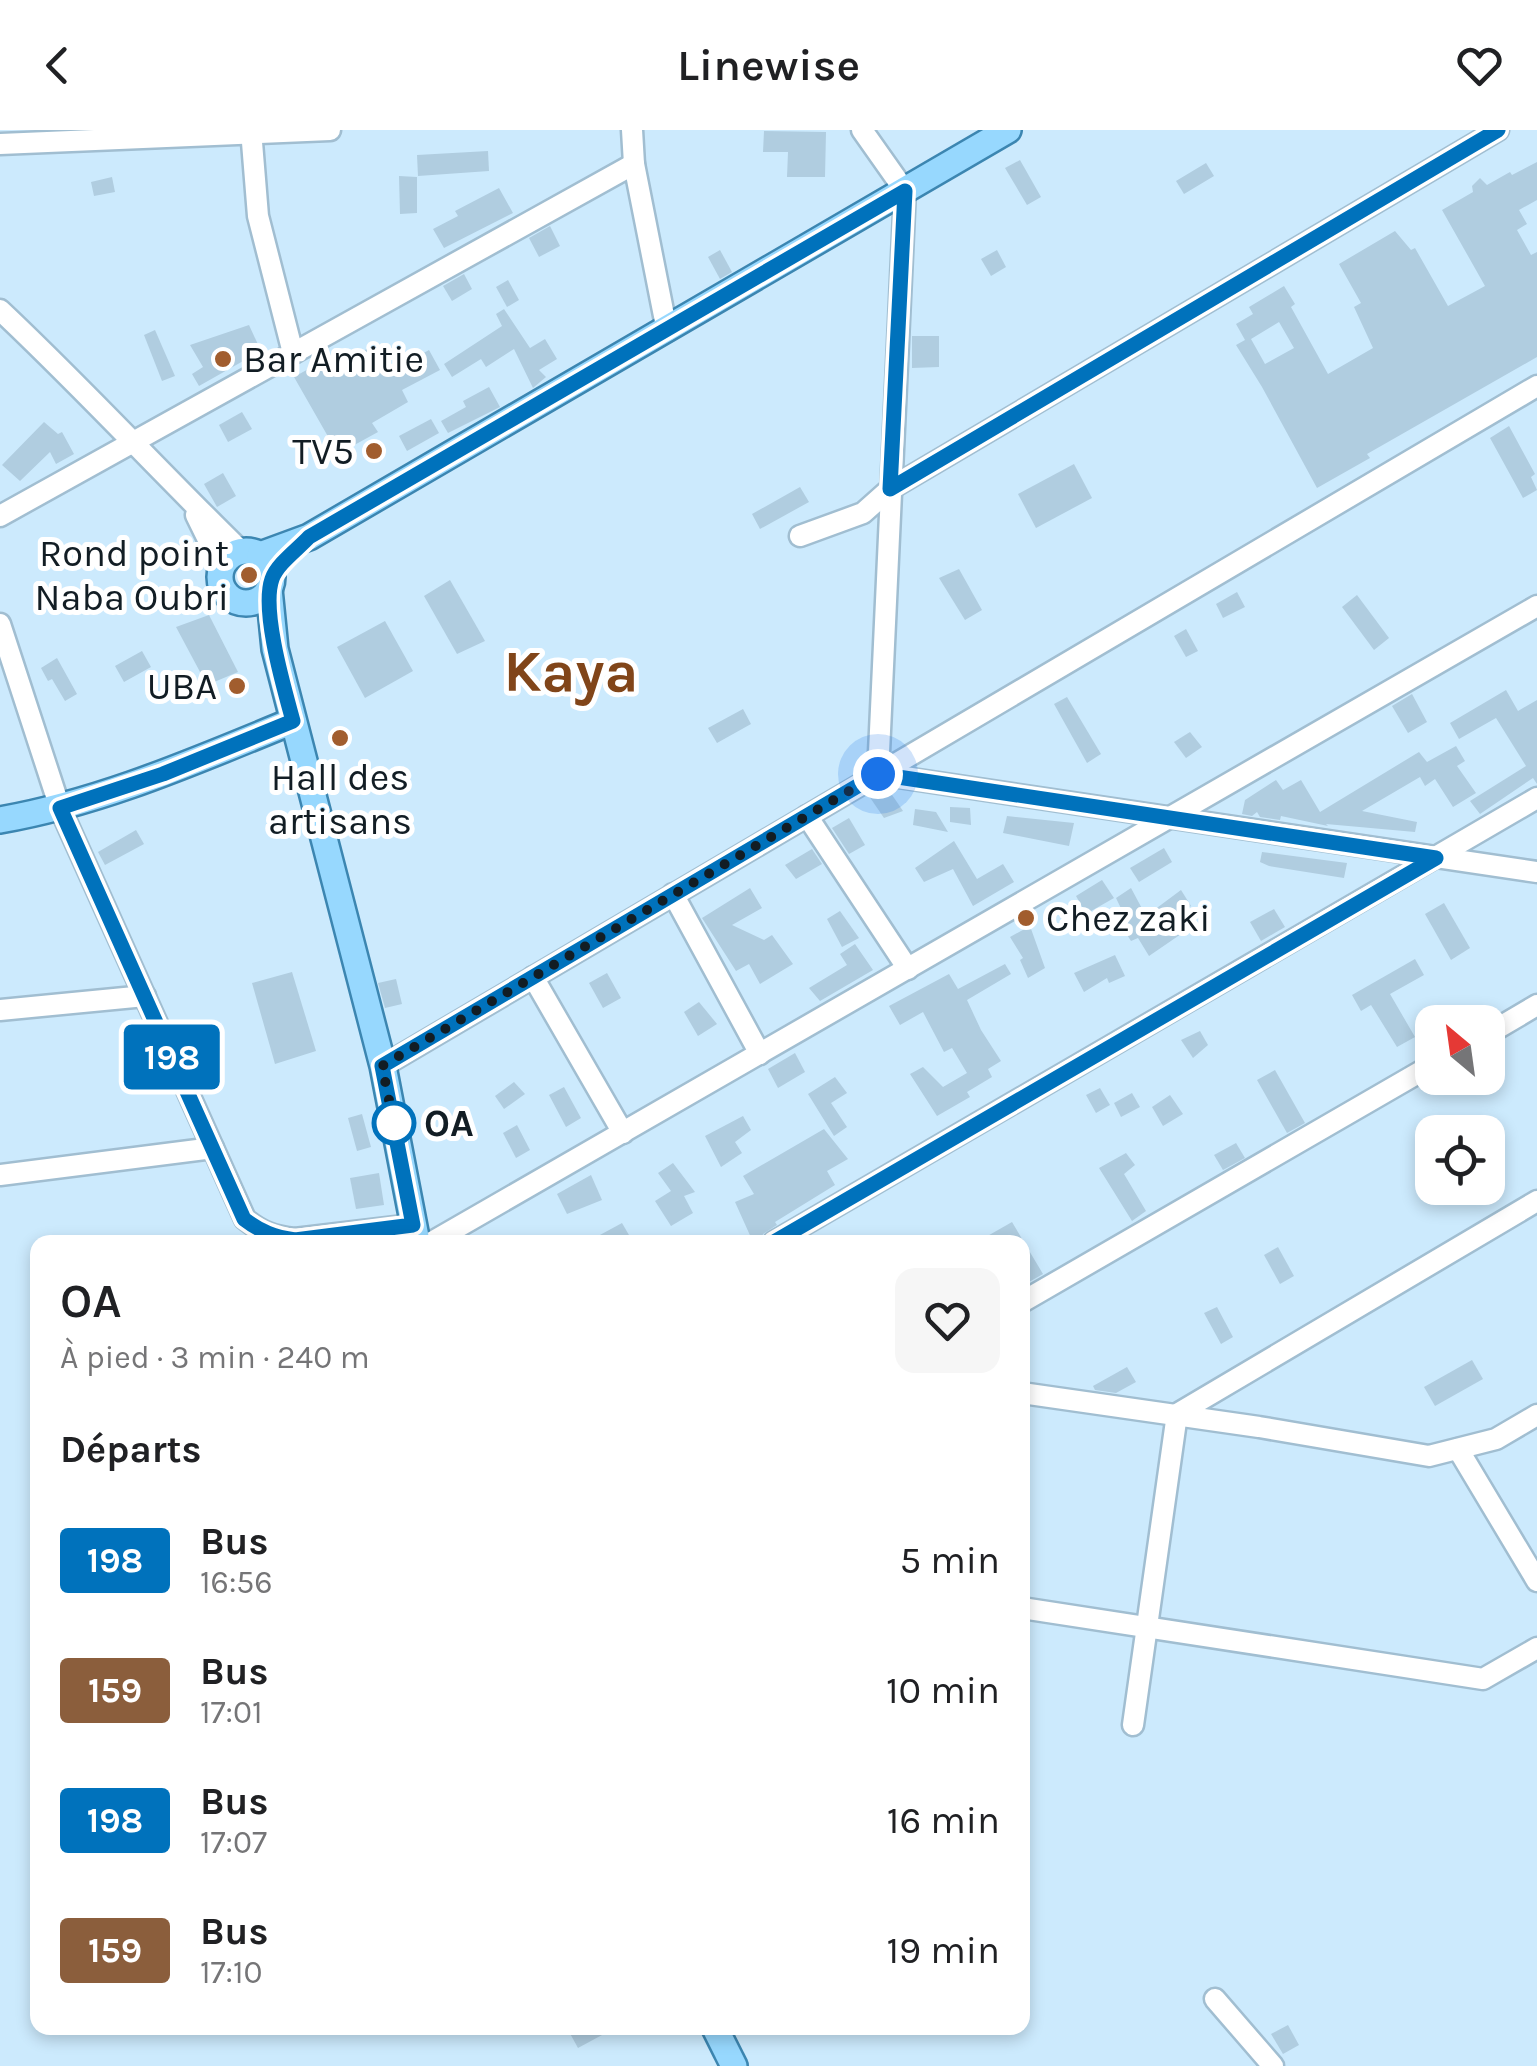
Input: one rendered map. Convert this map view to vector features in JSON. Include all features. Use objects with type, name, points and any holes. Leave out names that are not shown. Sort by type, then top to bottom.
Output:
[{"type":"main road","points":[[253,568],[254,603],[231,600],[222,591],[219,578],[253,568],[309,537],[905,191],[974,140],[1008,130]]},
{"type":"main road","points":[[253,568],[382,1066],[421,1235]]},
{"type":"main road","points":[[243,604],[275,650]]},
{"type":"main road","points":[[0,820],[60,808],[163,774],[293,721]]},
{"type":"main road","points":[[718,2035],[734,2066]]},
{"type":"street","points":[[0,144],[330,130]]},
{"type":"street","points":[[632,130],[634,164],[667,330]]},
{"type":"street","points":[[862,130],[905,191],[878,774]]},
{"type":"street","points":[[800,536],[863,513],[890,489],[1498,130]]},
{"type":"street","points":[[251,132],[258,216],[293,353]]},
{"type":"street","points":[[0,516],[634,164]]},
{"type":"street","points":[[0,310],[135,441],[253,568]]},
{"type":"street","points":[[382,1066],[1537,386]]},
{"type":"street","points":[[425,1235],[623,1132],[1537,606]]},
{"type":"street","points":[[0,624],[60,808],[244,1219],[271,1235]]},
{"type":"street","points":[[878,774],[1537,872]]},
{"type":"street","points":[[786,1235],[1537,798]]},
{"type":"street","points":[[807,816],[908,969]]},
{"type":"street","points":[[673,894],[760,1054]]},
{"type":"street","points":[[533,977],[623,1132]]},
{"type":"street","points":[[0,1010],[144,996]]},
{"type":"street","points":[[1505,1024],[1537,1005]]},
{"type":"street","points":[[1030,1297],[1415,1075]]},
{"type":"street","points":[[0,1174],[213,1148]]},
{"type":"street","points":[[1177,1414],[1537,1201]]},
{"type":"street","points":[[1030,1393],[1429,1456],[1496,1439],[1537,1415]]},
{"type":"street","points":[[1133,1725],[1177,1414]]},
{"type":"street","points":[[1458,1449],[1537,1581]]},
{"type":"street","points":[[1030,1609],[1483,1679],[1537,1648]]},
{"type":"street","points":[[1215,1998],[1273,2066]]},
{"type":"building","points":[[764,131],[826,132],[825,177],[787,177],[788,152],[763,152]]},
{"type":"building","points":[[488,151],[489,171],[418,176],[417,155]]},
{"type":"building","points":[[1020,160],[1041,197],[1027,205],[1005,168]]},
{"type":"building","points":[[1537,162],[1537,200],[1519,210],[1527,224],[1517,230],[1531,255],[1537,252],[1537,357],[1367,454],[1370,458],[1317,488],[1236,345],[1245,340],[1236,324],[1253,314],[1249,307],[1284,286],[1295,304],[1291,307],[1328,374],[1373,348],[1354,307],[1361,303],[1339,264],[1395,231],[1411,250],[1415,248],[1448,306],[1485,286],[1442,210],[1473,192],[1472,186],[1480,178],[1487,185],[1510,172],[1512,175]],"holes":[[[1279,322],[1294,348],[1265,364],[1251,339]]]},
{"type":"building","points":[[1206,163],[1214,176],[1184,194],[1176,181]]},
{"type":"building","points":[[399,176],[417,177],[417,213],[400,214]]},
{"type":"building","points":[[112,177],[115,192],[94,196],[91,182]]},
{"type":"building","points":[[499,188],[513,213],[444,248],[433,229],[458,216],[455,211]]},
{"type":"building","points":[[550,226],[560,246],[539,257],[529,238]]},
{"type":"building","points":[[720,250],[732,272],[720,279],[708,257]]},
{"type":"building","points":[[997,250],[1006,267],[991,276],[981,259]]},
{"type":"building","points":[[464,274],[472,289],[452,301],[443,286]]},
{"type":"building","points":[[508,280],[519,300],[507,307],[496,287]]},
{"type":"building","points":[[504,309],[530,348],[545,339],[557,359],[539,370],[546,377],[533,388],[514,349],[486,367],[481,359],[452,377],[444,364],[502,326],[496,314]]},
{"type":"building","name":"Bar Amitie","points":[[249,325],[261,351],[199,386],[192,374],[203,367],[190,345]]},
{"type":"building","points":[[155,330],[175,376],[162,381],[144,335]]},
{"type":"building","points":[[912,336],[939,336],[939,367],[912,368]]},
{"type":"building","points":[[376,344],[391,371],[429,350],[440,370],[402,390],[408,402],[372,423],[378,432],[338,454],[294,377],[328,358],[333,367]]},
{"type":"building","points":[[489,387],[500,407],[448,433],[441,421],[466,407],[463,401]]},
{"type":"building","points":[[242,412],[252,429],[228,442],[219,425]]},
{"type":"building","points":[[431,419],[439,433],[407,451],[399,436]]},
{"type":"building","points":[[44,422],[58,434],[62,432],[74,454],[56,464],[50,452],[20,481],[2,465]]},
{"type":"building","points":[[1509,426],[1535,474],[1531,477],[1537,490],[1523,498],[1490,438]]},
{"type":"building","points":[[1074,464],[1092,498],[1036,528],[1018,494]]},
{"type":"building","points":[[223,473],[236,496],[217,507],[204,484]]},
{"type":"building","points":[[800,487],[809,502],[760,529],[752,514]]},
{"type":"building","points":[[959,569],[982,610],[965,620],[939,578]]},
{"type":"building","points":[[450,580],[485,641],[457,654],[424,596]]},
{"type":"building","points":[[1237,592],[1245,607],[1223,618],[1216,604]]},
{"type":"building","points":[[1357,595],[1389,638],[1374,650],[1342,607]]},
{"type":"building","points":[[209,615],[238,672],[207,685],[176,627]]},
{"type":"building","points":[[385,621],[413,671],[365,698],[337,647]]},
{"type":"building","points":[[1186,629],[1198,651],[1186,657],[1174,636]]},
{"type":"building","points":[[142,651],[151,667],[124,682],[115,666]]},
{"type":"building","points":[[57,658],[77,694],[65,701],[41,668]]},
{"type":"building","points":[[1506,690],[1518,711],[1537,700],[1537,784],[1533,778],[1480,814],[1470,801],[1526,766],[1496,718],[1459,739],[1450,723]]},
{"type":"building","points":[[1412,694],[1427,722],[1408,733],[1392,706]]},
{"type":"building","points":[[1067,697],[1101,754],[1087,763],[1054,704]]},
{"type":"building","points":[[743,709],[751,724],[717,743],[708,728]]},
{"type":"building","points":[[1190,732],[1202,747],[1186,758],[1174,742]]},
{"type":"building","points":[[1456,746],[1465,761],[1457,766],[1476,793],[1453,807],[1435,779],[1425,786],[1420,777],[1362,811],[1417,822],[1415,832],[1328,826],[1281,816],[1280,820],[1260,817],[1257,812],[1252,816],[1242,814],[1245,800],[1276,780],[1283,790],[1301,780],[1320,812],[1419,752],[1427,762]]},
{"type":"building","points":[[881,788],[888,789],[903,811],[884,818],[869,796]]},
{"type":"building","points":[[950,807],[970,808],[971,825],[950,822]]},
{"type":"building","points":[[915,809],[936,812],[948,832],[913,825]]},
{"type":"building","points":[[1007,816],[1074,823],[1069,846],[1003,833]]},
{"type":"building","points":[[849,818],[865,845],[849,854],[832,828]]},
{"type":"building","points":[[136,830],[144,844],[105,865],[98,852]]},
{"type":"building","points":[[954,841],[977,879],[1003,864],[1014,882],[973,906],[953,869],[924,882],[915,868]]},
{"type":"building","points":[[1164,848],[1172,862],[1139,882],[1130,868]]},
{"type":"building","points":[[812,849],[822,864],[796,879],[785,865]]},
{"type":"building","points":[[1262,852],[1347,863],[1344,878],[1269,866],[1260,862]]},
{"type":"building","points":[[1102,880],[1114,898],[1086,914],[1076,896]]},
{"type":"building","points":[[750,888],[762,908],[732,925],[764,940],[772,935],[793,964],[760,984],[749,964],[736,971],[702,918]]},
{"type":"building","points":[[1131,888],[1146,916],[1181,890],[1191,906],[1175,917],[1184,932],[1149,956],[1138,938],[1131,941],[1124,930],[1129,925],[1116,898]]},
{"type":"building","points":[[1444,903],[1470,948],[1451,960],[1425,914]]},
{"type":"building","points":[[1274,909],[1285,927],[1261,941],[1250,922]]},
{"type":"building","points":[[840,911],[859,938],[842,947],[827,919]]},
{"type":"building","points":[[1030,926],[1045,968],[1028,978],[1020,960],[1023,958],[1010,937]]},
{"type":"building","points":[[855,944],[873,970],[820,1001],[809,988],[847,965],[840,954]]},
{"type":"building","points":[[1115,955],[1125,976],[1109,983],[1107,978],[1084,992],[1074,973]]},
{"type":"building","points":[[1415,959],[1424,975],[1390,994],[1415,1037],[1397,1047],[1371,1005],[1361,1011],[1352,995]]},
{"type":"building","points":[[1005,964],[1011,974],[967,1000],[1001,1061],[988,1069],[992,1077],[967,1092],[970,1097],[937,1116],[910,1074],[923,1067],[943,1087],[967,1073],[952,1048],[944,1052],[923,1012],[900,1025],[889,1006],[949,974],[958,989]]},
{"type":"building","points":[[292,972],[316,1051],[275,1064],[252,983]]},
{"type":"building","points":[[607,973],[621,998],[603,1008],[589,983]]},
{"type":"building","points":[[396,979],[402,1004],[385,1008],[378,983]]},
{"type":"building","points":[[699,1002],[717,1024],[698,1036],[684,1012]]},
{"type":"building","points":[[1200,1031],[1208,1045],[1193,1058],[1181,1040]]},
{"type":"building","points":[[795,1053],[805,1072],[778,1088],[768,1069]]},
{"type":"building","points":[[1275,1070],[1305,1123],[1287,1133],[1257,1080]]},
{"type":"building","points":[[835,1077],[847,1093],[831,1103],[847,1127],[834,1136],[808,1094]]},
{"type":"building","points":[[514,1082],[525,1094],[504,1109],[495,1096]]},
{"type":"building","points":[[564,1087],[581,1118],[566,1127],[549,1095]]},
{"type":"building","points":[[1100,1088],[1110,1105],[1096,1113],[1086,1095]]},
{"type":"building","points":[[1132,1093],[1140,1107],[1121,1117],[1114,1103]]},
{"type":"building","points":[[1170,1095],[1183,1114],[1163,1126],[1152,1107]]},
{"type":"building","points":[[362,1114],[371,1147],[357,1151],[348,1118]]},
{"type":"building","points":[[743,1116],[751,1130],[735,1142],[742,1153],[721,1167],[705,1136]]},
{"type":"building","points":[[517,1125],[530,1150],[516,1158],[503,1133]]},
{"type":"building","points":[[824,1129],[848,1159],[827,1171],[835,1185],[775,1222],[777,1225],[763,1235],[750,1235],[735,1202],[754,1194],[743,1176]]},
{"type":"building","points":[[1236,1143],[1245,1158],[1223,1170],[1214,1155]]},
{"type":"building","points":[[1126,1153],[1135,1165],[1124,1174],[1146,1211],[1132,1221],[1099,1168]]},
{"type":"building","points":[[673,1163],[695,1192],[684,1196],[693,1213],[671,1226],[655,1201],[671,1191],[658,1173]]},
{"type":"building","points":[[379,1173],[384,1205],[356,1209],[350,1178]]},
{"type":"building","points":[[591,1175],[602,1200],[567,1214],[557,1194]]},
{"type":"building","points":[[1012,1222],[1020,1235],[989,1235]]},
{"type":"building","points":[[622,1223],[629,1235],[600,1235]]},
{"type":"building","points":[[1278,1247],[1294,1276],[1280,1284],[1264,1255]]},
{"type":"building","points":[[1030,1252],[1043,1274],[1030,1281]]},
{"type":"building","points":[[1217,1307],[1233,1337],[1221,1344],[1204,1313]]},
{"type":"building","points":[[1472,1360],[1483,1379],[1435,1406],[1424,1387]]},
{"type":"building","points":[[1127,1367],[1136,1382],[1116,1393],[1095,1390],[1093,1386]]},
{"type":"building","points":[[1288,2025],[1299,2045],[1283,2054],[1271,2034]]},
{"type":"building","points":[[571,2035],[602,2035],[578,2048]]},
{"type":"bus line","name":"198","points":[[271,1235],[244,1219],[60,808],[163,774],[293,721],[275,650],[269,590],[272,576],[309,537],[905,191],[890,489],[1498,130]]},
{"type":"bus line","name":"198","points":[[334,1235],[413,1225],[382,1066],[878,774],[1436,858],[786,1235]]},
{"type":"place","name":"Bar Amitie","points":[[223,359]]},
{"type":"place","name":"TV5","points":[[374,451]]},
{"type":"place","name":"Rond point Naba Oubri","points":[[249,575]]},
{"type":"place","name":"UBA","points":[[237,686]]},
{"type":"place","name":"Hall des artisans","points":[[340,738]]},
{"type":"place","name":"Chez zaki","points":[[1026,918]]},
{"type":"place","name":"OA","points":[[394,1123]]},
{"type":"district","name":"Kaya","points":[[571,671]]},
{"type":"route","points":[[394,1123],[395,1129],[382,1066],[878,774]]}]
